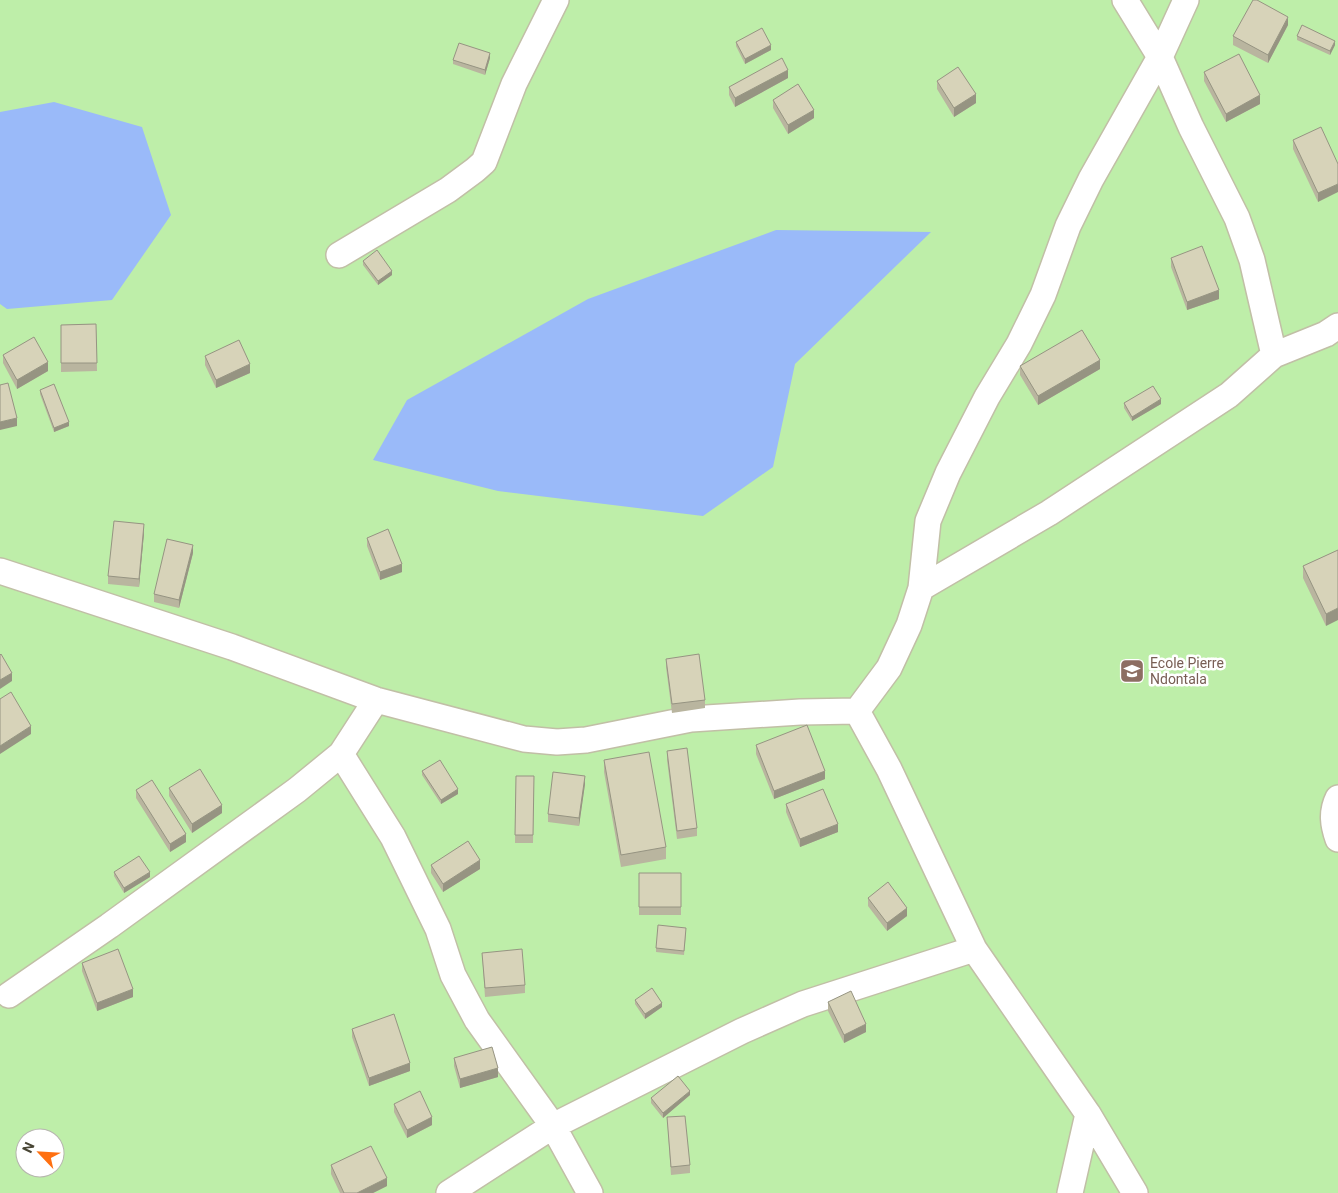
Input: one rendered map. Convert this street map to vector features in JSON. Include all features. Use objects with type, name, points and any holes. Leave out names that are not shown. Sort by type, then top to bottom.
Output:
[{"type":"street","points":[[338,255],[448,190],[484,162],[514,84],[556,0]]},
{"type":"street","points":[[1125,0],[1160,57],[1191,127],[1236,218],[1252,260],[1274,354]]},
{"type":"street","points":[[857,711],[889,668],[909,625],[921,588],[928,521],[948,473],[987,397],[1019,344],[1043,295],[1068,226],[1091,179],[1160,57],[1186,0]]},
{"type":"street","points":[[921,588],[1049,513],[1229,395],[1274,354],[1326,334],[1338,326]]},
{"type":"street","points":[[0,571],[232,647],[376,700],[524,739],[557,742],[586,740],[691,719],[800,712],[857,711]]},
{"type":"street","points":[[8,995],[110,926],[297,790],[341,754],[376,700]]},
{"type":"street","points":[[857,711],[889,769],[974,948],[1088,1114],[1134,1193]]},
{"type":"street","points":[[341,754],[393,837],[438,929],[453,975],[477,1020],[553,1126],[590,1193]]},
{"type":"street","points":[[1338,798],[1334,808],[1333,827],[1338,840]]},
{"type":"street","points":[[449,1193],[553,1126],[742,1031],[803,1004],[974,948]]},
{"type":"street","points":[[1070,1193],[1088,1114]]},
{"type":"green space","points":[[0,0],[1338,0],[1338,1193],[0,1193]]},
{"type":"water","points":[[54,102],[142,127],[171,215],[112,300],[7,309],[0,304],[0,112]]},
{"type":"water","points":[[776,230],[931,232],[795,364],[773,467],[703,516],[498,491],[373,460],[407,400],[588,299]]},
{"type":"building","points":[[1253,0],[1257,0],[1288,17],[1268,55],[1233,36]]},
{"type":"building","points":[[1302,25],[1335,41],[1330,51],[1297,36]]},
{"type":"building","points":[[762,28],[771,45],[745,59],[736,42]]},
{"type":"building","points":[[459,43],[490,53],[485,70],[453,60]]},
{"type":"building","points":[[1239,54],[1260,95],[1226,114],[1204,72]]},
{"type":"building","points":[[782,58],[788,70],[735,98],[729,87]]},
{"type":"building","points":[[958,67],[976,94],[954,108],[937,81]]},
{"type":"building","points":[[798,84],[814,110],[788,125],[773,100]]},
{"type":"building","points":[[1321,127],[1338,164],[1338,184],[1318,193],[1293,140]]},
{"type":"building","points":[[1202,246],[1219,290],[1187,302],[1171,258]]},
{"type":"building","points":[[377,250],[392,271],[378,281],[363,261]]},
{"type":"building","points":[[96,324],[97,363],[61,363],[61,325]]},
{"type":"building","points":[[1082,330],[1100,360],[1038,396],[1020,366]]},
{"type":"building","points":[[34,337],[48,362],[17,380],[3,355]]},
{"type":"building","points":[[239,340],[250,364],[216,380],[205,356]]},
{"type":"building","points":[[8,383],[17,418],[0,422],[0,385]]},
{"type":"building","points":[[54,384],[69,422],[54,428],[40,390]]},
{"type":"building","points":[[1153,386],[1161,399],[1132,417],[1124,403]]},
{"type":"building","points":[[114,521],[144,524],[139,579],[108,576]]},
{"type":"building","points":[[388,529],[402,564],[380,572],[367,538]]},
{"type":"building","points":[[167,539],[193,545],[179,600],[154,594]]},
{"type":"building","points":[[1338,550],[1338,608],[1326,614],[1303,566]]},
{"type":"building","points":[[699,654],[705,700],[672,704],[666,659]]},
{"type":"building","points":[[0,655],[12,673],[0,680]]},
{"type":"building","points":[[11,692],[31,726],[0,746],[0,699]]},
{"type":"building","points":[[807,725],[825,771],[774,791],[756,745]]},
{"type":"building","points":[[687,748],[697,828],[677,831],[667,751]]},
{"type":"building","points":[[649,752],[666,847],[621,855],[604,760]]},
{"type":"building","points":[[440,760],[458,789],[441,800],[422,771]]},
{"type":"building","points":[[200,769],[222,805],[192,824],[169,788]]},
{"type":"building","points":[[553,772],[585,776],[579,818],[548,814]]},
{"type":"building","points":[[516,776],[534,776],[533,835],[515,835]]},
{"type":"building","points":[[152,780],[186,834],[170,844],[136,790]]},
{"type":"building","points":[[823,789],[838,824],[800,839],[786,804]]},
{"type":"building","points":[[468,841],[480,860],[443,884],[431,865]]},
{"type":"building","points":[[139,856],[150,872],[124,888],[114,872]]},
{"type":"building","points":[[639,873],[681,873],[681,907],[639,907]]},
{"type":"building","points":[[888,882],[907,908],[887,923],[868,898]]},
{"type":"building","points":[[658,925],[686,928],[684,951],[656,948]]},
{"type":"building","points":[[118,949],[133,989],[97,1003],[82,963]]},
{"type":"building","points":[[522,949],[525,985],[485,988],[482,953]]},
{"type":"building","points":[[652,988],[662,1003],[645,1014],[635,1000]]},
{"type":"building","points":[[851,991],[866,1024],[844,1035],[828,1002]]},
{"type":"building","points":[[394,1014],[410,1063],[369,1078],[352,1029]]},
{"type":"building","points":[[492,1047],[498,1068],[460,1079],[454,1058]]},
{"type":"building","points":[[678,1076],[690,1091],[663,1113],[651,1098]]},
{"type":"building","points":[[420,1091],[432,1117],[407,1130],[394,1104]]},
{"type":"building","points":[[685,1116],[690,1165],[671,1167],[667,1117]]},
{"type":"building","points":[[371,1146],[387,1178],[357,1193],[344,1193],[331,1165]]},
{"type":"place","name":"Ecole Pierre Ndontala","points":[[1132,671]]}]
